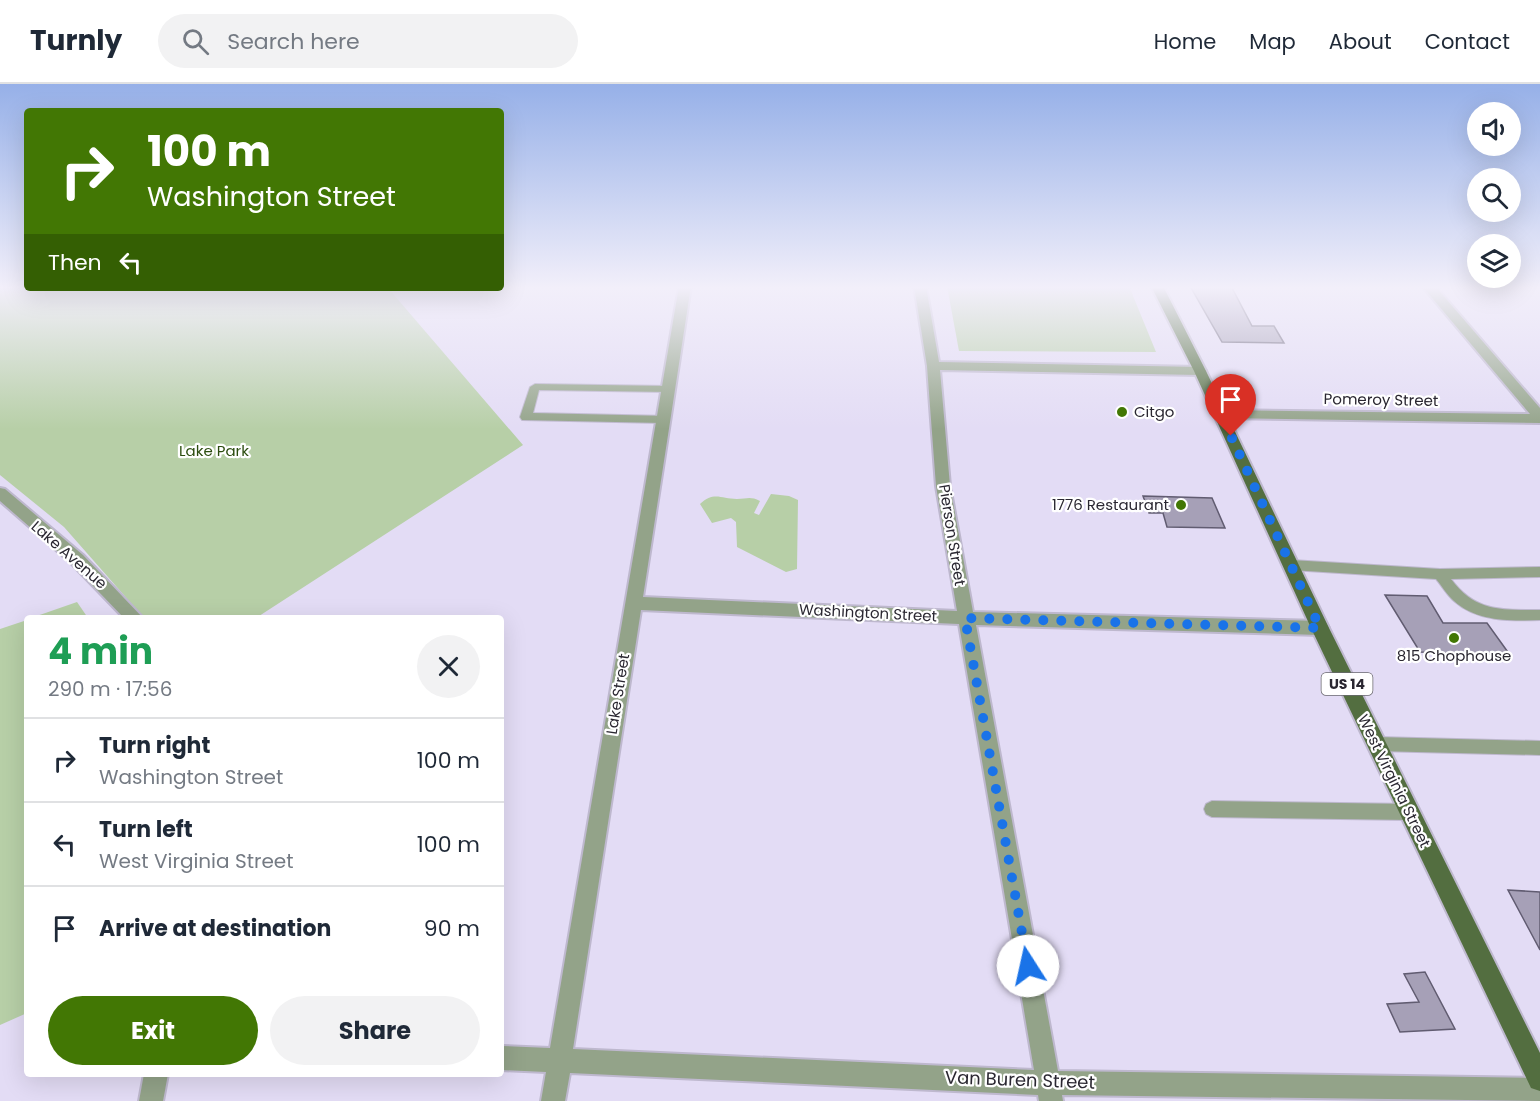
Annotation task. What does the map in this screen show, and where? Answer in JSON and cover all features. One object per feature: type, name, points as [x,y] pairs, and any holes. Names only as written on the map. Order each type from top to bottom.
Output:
[{"type":"main road","name":"West Virginia Street","points":[[1181,333],[1320,628],[1540,1079]]},
{"type":"street","name":"Lake Street","points":[[553,1101],[677,333]]},
{"type":"street","name":"Pierson Street","points":[[928,333],[933,366],[944,486],[965,618],[1050,1092]]},
{"type":"street","points":[[1468,333],[1540,418]]},
{"type":"street","points":[[933,366],[1200,371]]},
{"type":"street","name":"Pomeroy Street","points":[[1221,414],[1540,418]]},
{"type":"street","name":"Lake Avenue","points":[[0,494],[77,559],[132,615]]},
{"type":"street","name":"Washington Street","points":[[632,603],[965,618],[1320,628]]},
{"type":"street","name":"Van Buren Street","points":[[504,1058],[559,1059],[1050,1092],[1335,1094],[1540,1090]]},
{"type":"street","points":[[151,1101],[155,1077]]},
{"type":"lane","points":[[663,419],[526,417],[535,387],[668,389]]},
{"type":"lane","points":[[1291,565],[1440,574],[1540,572]]},
{"type":"lane","points":[[1440,574],[1458,598],[1488,612],[1506,615],[1540,615]]},
{"type":"lane","points":[[1377,744],[1540,748]]},
{"type":"lane","points":[[1212,809],[1410,812]]},
{"type":"green space","name":"Lake Park","points":[[0,333],[427,333],[523,445],[261,615],[141,615],[64,527],[0,475]]},
{"type":"green space","points":[[956,333],[1148,333],[1156,352],[959,351]]},
{"type":"green space","points":[[771,494],[789,496],[798,500],[797,569],[786,572],[737,547],[736,522],[731,518],[712,523],[700,504],[714,497],[754,499],[760,501],[754,513],[759,515]]},
{"type":"green space","points":[[77,602],[86,615],[40,615]]},
{"type":"green space","points":[[24,621],[24,1014],[0,1025],[0,629]]},
{"type":"building","points":[[1217,333],[1278,333],[1284,343],[1222,342]]},
{"type":"building","name":"1776 Restaurant","points":[[1143,496],[1212,498],[1225,528],[1167,527],[1163,513],[1149,513]]},
{"type":"building","name":"815 Chophouse","points":[[1385,595],[1427,596],[1443,623],[1487,623],[1510,655],[1420,652]]},
{"type":"building","points":[[1508,890],[1540,892],[1540,950]]},
{"type":"building","points":[[1425,972],[1455,1029],[1400,1032],[1387,1004],[1419,1002],[1404,974]]},
{"type":"place","name":"Citgo","points":[[1122,412]]},
{"type":"place","name":"1776 Restaurant","points":[[1181,505]]},
{"type":"place","name":"815 Chophouse","points":[[1454,638]]},
{"type":"route","points":[[1028,966],[965,618],[1320,628],[1231,436]]}]
